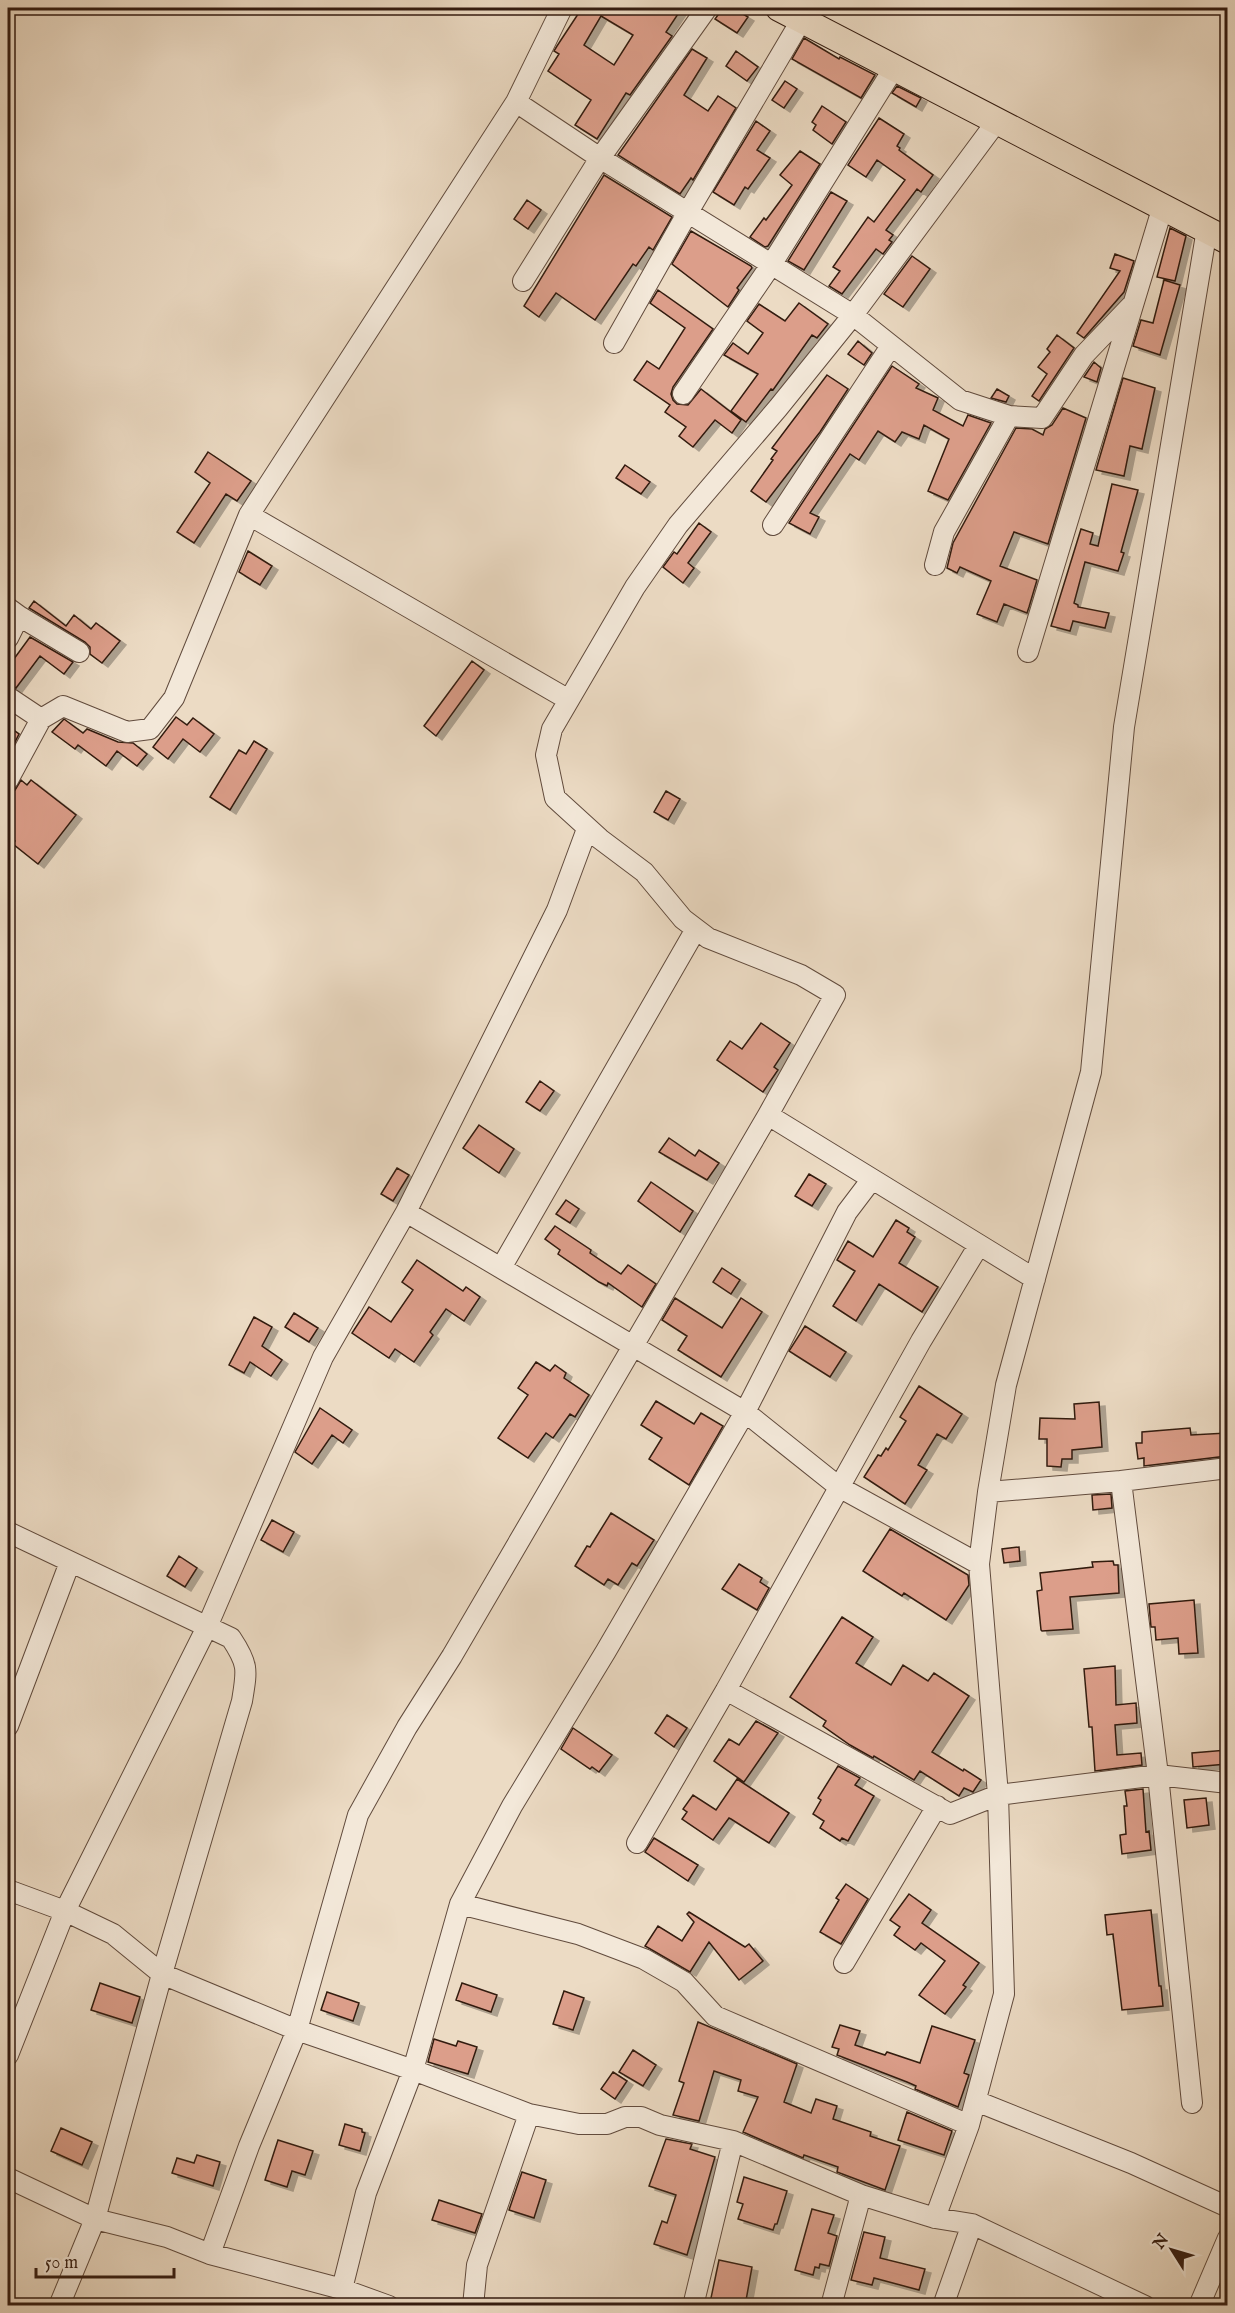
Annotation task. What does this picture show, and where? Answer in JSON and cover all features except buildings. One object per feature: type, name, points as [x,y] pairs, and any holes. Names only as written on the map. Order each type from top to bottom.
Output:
[{"type":"main road","points":[[778,8],[1217,235]]},
{"type":"street","points":[[8,780],[41,719],[63,706],[127,732],[150,729],[174,698],[249,515],[516,102],[562,8]]},
{"type":"street","points":[[523,281],[600,158],[707,8]]},
{"type":"street","points":[[614,343],[802,19]]},
{"type":"street","points":[[683,394],[771,265],[894,68]]},
{"type":"street","points":[[516,102],[600,158],[852,315],[960,400],[1009,416],[1042,418],[1084,355],[1135,302]]},
{"type":"street","points":[[210,2254],[249,2146],[297,2030],[358,1815],[407,1727],[452,1656],[768,1115],[835,994],[801,975],[708,938],[683,919],[644,872],[587,829],[555,798],[546,755],[552,729],[635,587],[678,525],[778,408],[852,315],[997,121]]},
{"type":"street","points":[[1028,652],[1163,206]]},
{"type":"street","points":[[935,2218],[969,2125],[1004,1994],[998,1795],[979,1564],[988,1492],[1006,1384],[1091,1072],[1124,727],[1217,235]]},
{"type":"street","points":[[773,525],[891,346]]},
{"type":"street","points":[[935,565],[944,532],[1009,416]]},
{"type":"street","points":[[249,515],[569,700]]},
{"type":"street","points":[[8,638],[13,612],[79,652]]},
{"type":"street","points":[[8,697],[41,719]]},
{"type":"street","points":[[8,2055],[65,1911],[207,1627],[323,1358],[406,1212],[557,910],[587,829]]},
{"type":"street","points":[[501,1268],[696,929]]},
{"type":"street","points":[[768,1115],[1035,1279]]},
{"type":"street","points":[[342,2289],[366,2193],[413,2070],[460,1904],[512,1806],[606,1651],[745,1412],[847,1212],[872,1179]]},
{"type":"street","points":[[406,1212],[745,1412],[839,1487],[979,1564]]},
{"type":"street","points":[[637,1843],[726,1690],[921,1341],[979,1245]]},
{"type":"street","points":[[988,1492],[1121,1481],[1227,1468]]},
{"type":"street","points":[[1121,1481],[1158,1775],[1192,2103]]},
{"type":"street","points":[[8,1533],[231,1638],[243,1656],[247,1672],[242,1701],[162,1974],[94,2219],[59,2306]]},
{"type":"street","points":[[8,1725],[70,1562]]},
{"type":"street","points":[[726,1690],[950,1814],[998,1795],[1158,1775],[1227,1783]]},
{"type":"street","points":[[844,1963],[937,1806]]},
{"type":"street","points":[[8,1890],[65,1911],[113,1934],[162,1974],[297,2030],[413,2070],[529,2114],[579,2124],[608,2124],[625,2117],[641,2117],[660,2125],[733,2141],[861,2195],[935,2218],[972,2224],[1120,2300],[1145,2306]]},
{"type":"street","points":[[460,1904],[578,1935],[644,1959],[684,1982],[715,2016],[969,2125]]},
{"type":"street","points":[[976,2101],[1131,2163],[1227,2207]]},
{"type":"street","points":[[473,2306],[477,2265],[529,2114]]},
{"type":"street","points":[[693,2306],[733,2141]]},
{"type":"street","points":[[8,2178],[94,2219],[167,2237],[210,2254],[342,2289],[390,2306]]},
{"type":"street","points":[[831,2306],[861,2195]]},
{"type":"street","points":[[943,2306],[972,2224]]},
{"type":"street","points":[[1198,2306],[1227,2238]]}]
